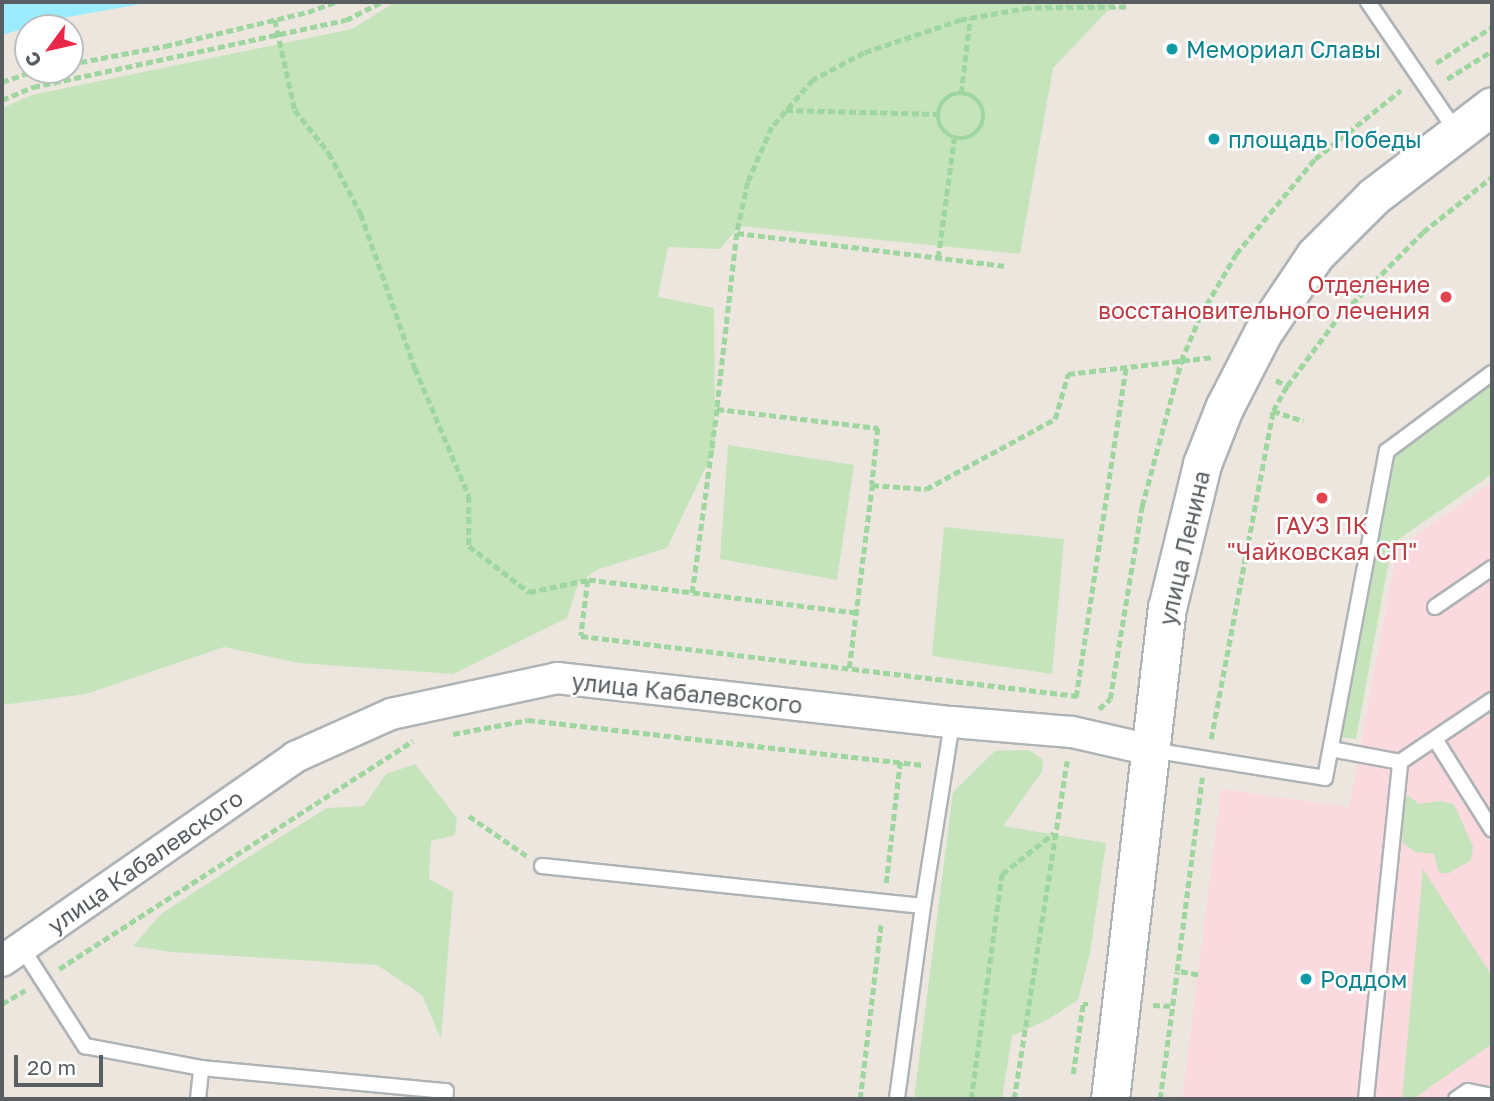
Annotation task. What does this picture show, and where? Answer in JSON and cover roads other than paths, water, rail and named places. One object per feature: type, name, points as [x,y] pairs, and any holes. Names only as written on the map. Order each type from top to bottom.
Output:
[{"type":"street","name":"улица Ленина","points":[[1110,1099],[1167,608],[1202,464],[1224,408],[1262,334],[1315,254],[1374,195],[1492,106]]},
{"type":"street","name":"улица Кабалевского","points":[[12,954],[295,757],[391,714],[557,678],[952,722],[1072,732],[1152,750]]},
{"type":"lane","points":[[1368,2],[1456,131]]},
{"type":"lane","points":[[1152,750],[1325,778],[1387,452],[1492,373]]},
{"type":"lane","points":[[1435,607],[1492,568]]},
{"type":"lane","points":[[1331,749],[1400,762],[1492,700]]},
{"type":"lane","points":[[897,1099],[923,906],[952,722]]},
{"type":"lane","points":[[1435,739],[1492,830]]},
{"type":"lane","points":[[1366,1099],[1400,762]]},
{"type":"lane","points":[[542,866],[923,906]]},
{"type":"lane","points":[[12,954],[42,980],[85,1046],[201,1068],[446,1091],[445,1099]]},
{"type":"lane","points":[[198,1099],[201,1068]]},
{"type":"lane","points":[[1456,1099],[1468,1091],[1492,1096]]},
{"type":"water","points":[[2,2],[152,2],[84,14],[14,14],[14,32],[2,35]]},
{"type":"place","name":"Мемориал Славы","points":[[1172,49]]},
{"type":"place","name":"площадь Победы","points":[[1214,139]]},
{"type":"place","name":"Отделение восстановительного лечения","points":[[1446,297]]},
{"type":"place","name":"ГАУЗ ПК \"Чайковская СП\"","points":[[1322,498]]},
{"type":"place","name":"Роддом","points":[[1306,979]]}]
